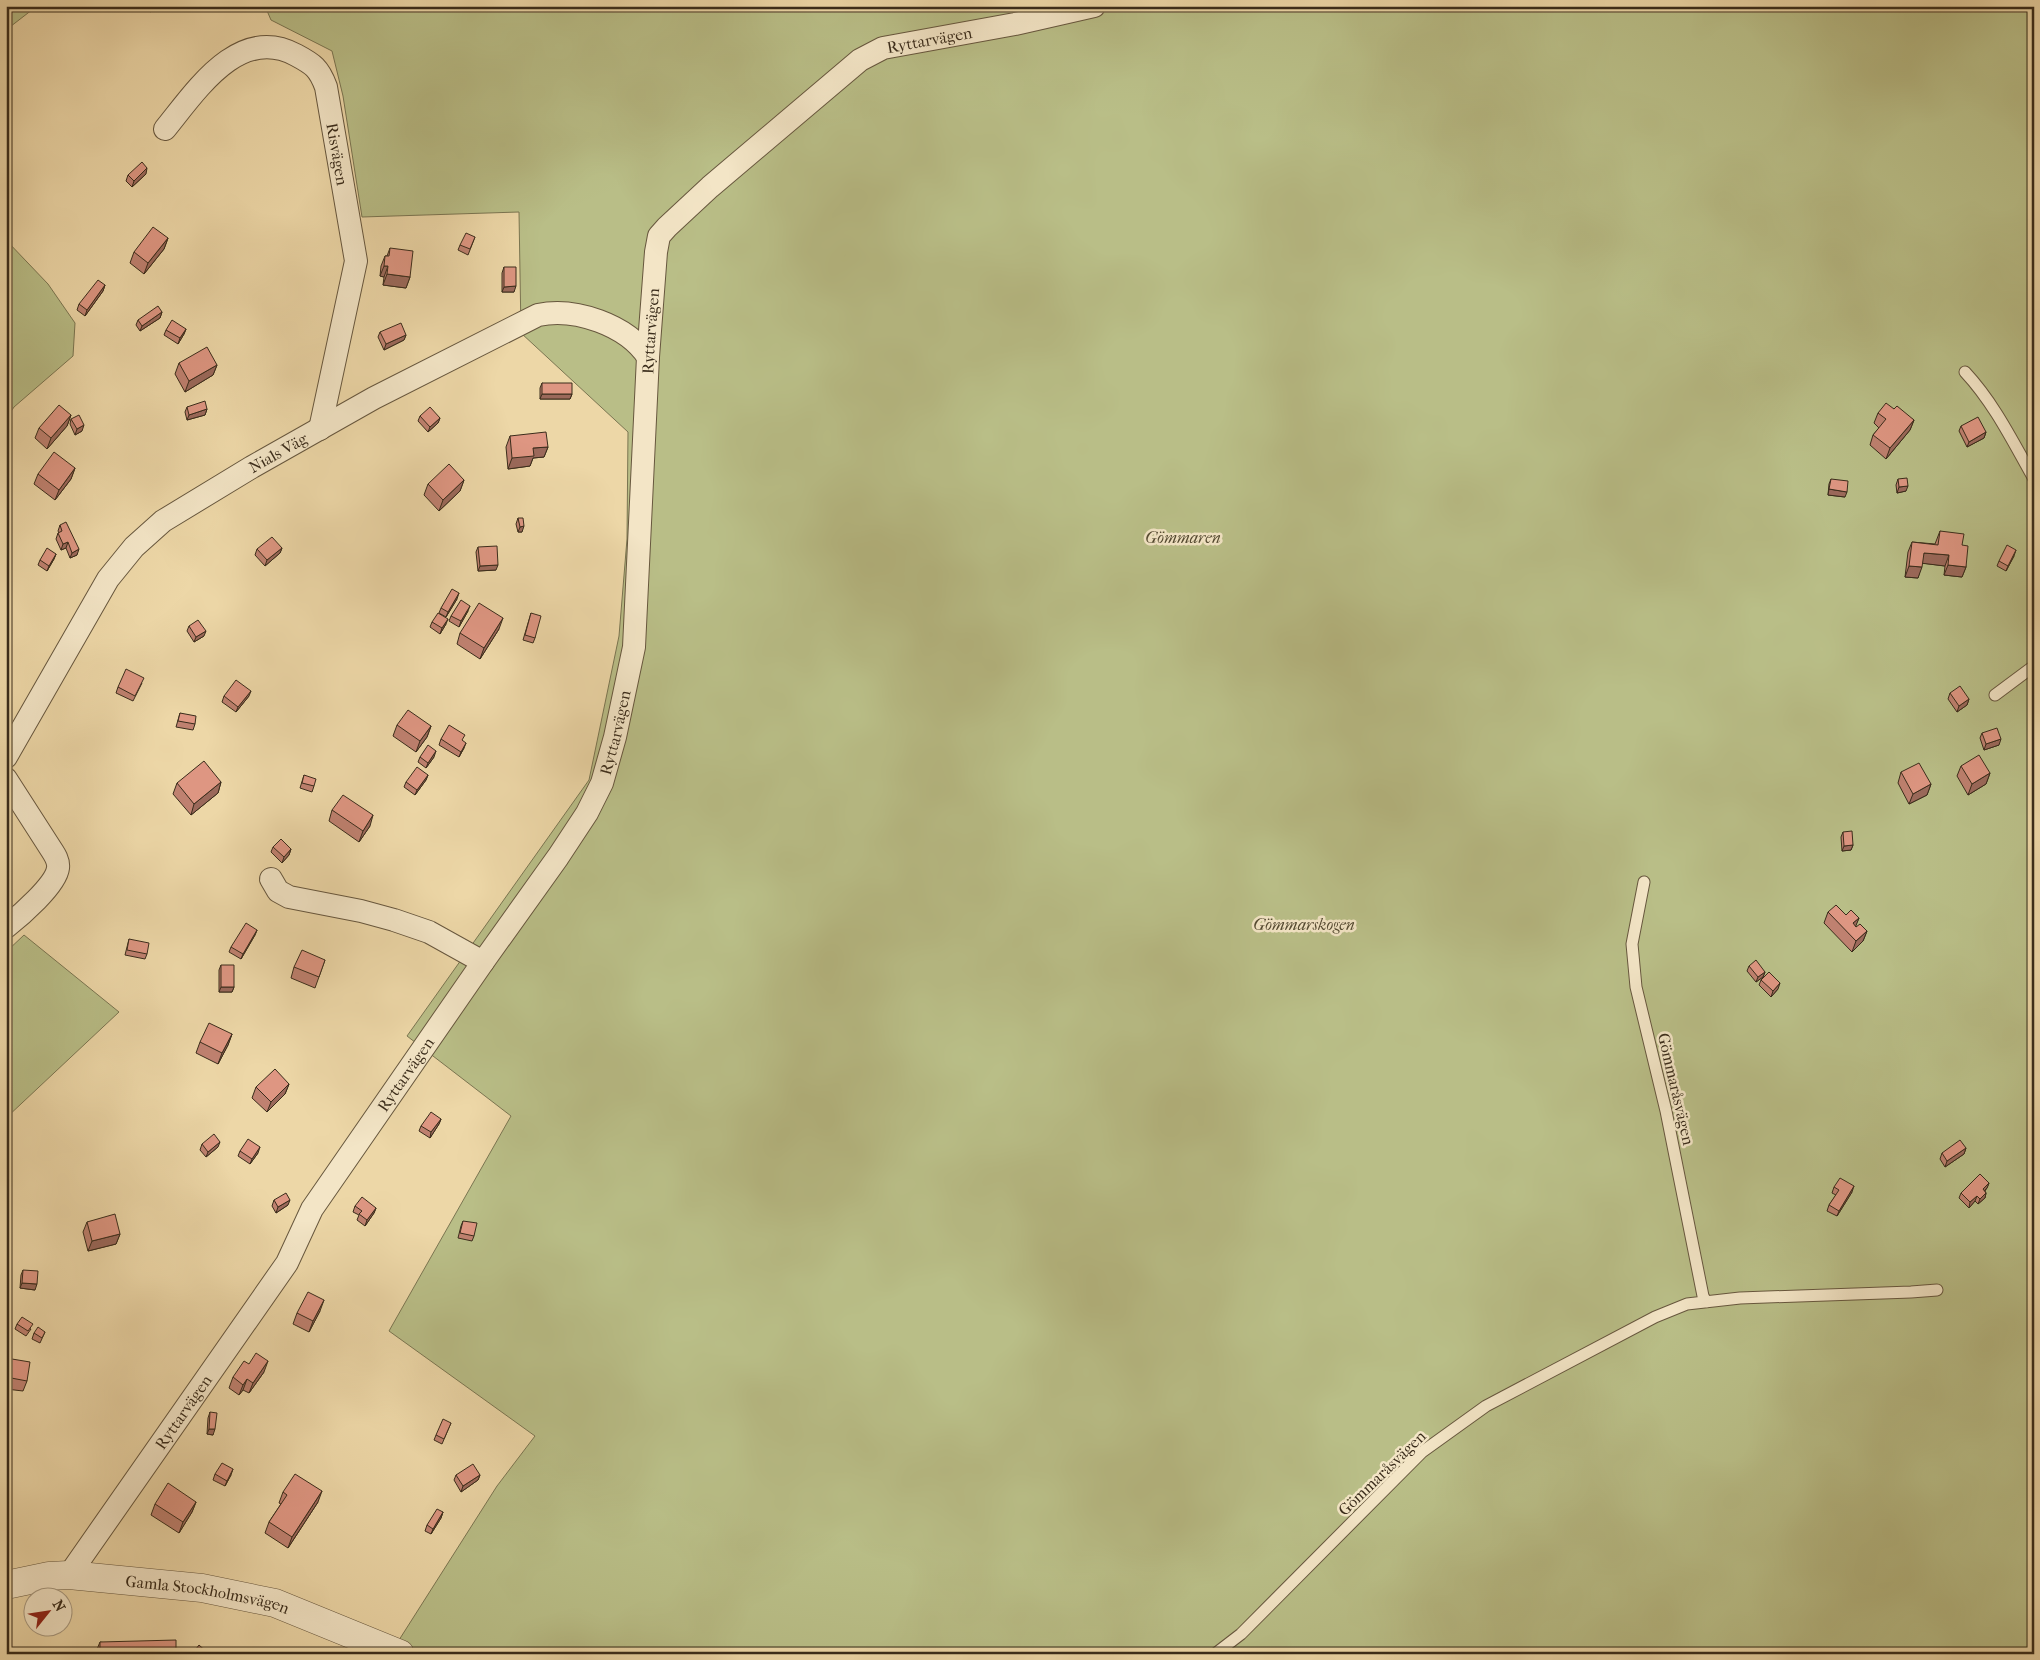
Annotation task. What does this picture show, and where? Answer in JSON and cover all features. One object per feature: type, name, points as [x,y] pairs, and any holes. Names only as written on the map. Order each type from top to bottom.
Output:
[{"type":"street","name":"Ryttarvägen","points":[[69,1575],[288,1263],[312,1209],[558,857],[598,794],[606,773],[634,647],[648,357],[656,252],[659,236],[710,186],[860,60],[883,48],[1015,24],[1094,6]]},
{"type":"street","name":"Risvägen","points":[[166,129],[210,75],[231,58],[250,48],[266,47],[292,53],[315,66],[322,76],[328,96],[356,261],[320,429]]},
{"type":"street","name":"Nials Väg","points":[[6,757],[108,580],[134,547],[163,521],[374,398],[523,322],[552,312],[594,319],[609,325],[631,339],[648,357]]},
{"type":"street","points":[[6,779],[58,861],[56,876],[34,901],[6,927]]},
{"type":"street","points":[[271,879],[278,891],[289,897],[361,911],[394,920],[429,932],[483,962]]},
{"type":"street","name":"Gamla Stockholmsvägen","points":[[6,1585],[49,1576],[69,1575],[202,1588],[275,1603],[400,1654]]},
{"type":"lane","points":[[1966,372],[1994,410],[2018,448],[2034,479]]},
{"type":"lane","points":[[1995,695],[2034,666]]},
{"type":"lane","name":"Gömmaråsvägen","points":[[1644,882],[1632,944],[1636,987],[1666,1111],[1703,1296],[1706,1302]]},
{"type":"lane","name":"Gömmaråsvägen","points":[[1215,1654],[1241,1634],[1422,1452],[1486,1406],[1655,1317],[1687,1304],[1706,1302],[1772,1296],[1801,1297],[1937,1290]]},
{"type":"green space","points":[[6,6],[37,6],[6,30]]},
{"type":"green space","name":"Gömmarskogen","points":[[265,6],[2034,6],[2034,1654],[400,1654],[392,1651],[497,1486],[535,1436],[389,1331],[511,1116],[407,1036],[589,780],[619,636],[627,539],[628,432],[521,333],[519,212],[362,217],[343,96],[332,51],[271,20]]},
{"type":"green space","points":[[6,240],[48,284],[75,323],[73,356],[14,407],[6,419]]},
{"type":"green space","points":[[24,935],[119,1012],[6,1118],[6,952]]},
{"type":"building","points":[[142,162],[147,168],[134,181],[128,175]]},
{"type":"building","points":[[153,227],[168,238],[148,263],[134,252]]},
{"type":"building","points":[[466,233],[475,237],[470,249],[460,245]]},
{"type":"building","points":[[390,248],[413,251],[410,277],[387,274],[388,266],[384,266],[385,256],[389,256]]},
{"type":"building","points":[[504,267],[516,267],[516,286],[504,287]]},
{"type":"building","points":[[98,280],[105,285],[87,310],[79,304]]},
{"type":"building","points":[[158,306],[162,312],[142,326],[138,320]]},
{"type":"building","points":[[172,320],[186,329],[180,338],[166,330]]},
{"type":"building","points":[[401,323],[406,335],[386,344],[380,332]]},
{"type":"building","points":[[207,347],[217,365],[189,381],[179,363]]},
{"type":"building","points":[[542,383],[572,383],[572,394],[542,394]]},
{"type":"building","points":[[205,401],[207,409],[189,415],[187,407]]},
{"type":"building","points":[[1886,403],[1894,409],[1897,406],[1914,420],[1890,448],[1873,435],[1886,419],[1878,413]]},
{"type":"building","points":[[59,405],[71,415],[51,438],[39,428]]},
{"type":"building","points":[[430,407],[440,418],[430,427],[420,416]]},
{"type":"building","points":[[79,415],[84,425],[77,429],[71,419]]},
{"type":"building","points":[[1978,417],[1986,432],[1969,442],[1961,426]]},
{"type":"building","points":[[546,432],[548,447],[533,448],[534,456],[512,458],[510,436]]},
{"type":"building","points":[[54,452],[75,468],[59,490],[38,474]]},
{"type":"building","points":[[449,464],[464,480],[443,500],[428,484]]},
{"type":"building","points":[[1907,478],[1908,486],[1899,487],[1898,479]]},
{"type":"building","points":[[1831,479],[1848,481],[1847,492],[1829,489]]},
{"type":"building","points":[[518,518],[523,518],[524,526],[520,527]]},
{"type":"building","points":[[66,522],[79,549],[72,553],[68,542],[63,544],[58,533],[62,531],[60,525]]},
{"type":"building","points":[[1940,531],[1964,534],[1962,545],[1968,546],[1966,567],[1948,565],[1949,555],[1924,553],[1922,567],[1909,566],[1912,542],[1938,545]]},
{"type":"building","points":[[272,537],[282,548],[267,560],[257,549]]},
{"type":"building","points":[[2007,545],[2016,550],[2008,566],[1999,561]]},
{"type":"building","points":[[497,546],[498,565],[480,566],[478,547]]},
{"type":"building","points":[[47,548],[56,554],[49,566],[40,560]]},
{"type":"building","points":[[452,589],[459,593],[448,612],[441,608]]},
{"type":"building","points":[[461,600],[470,606],[461,621],[451,616]]},
{"type":"building","points":[[479,603],[503,618],[484,648],[460,633]]},
{"type":"building","points":[[438,613],[448,619],[442,628],[432,622]]},
{"type":"building","points":[[531,613],[541,616],[535,638],[525,635]]},
{"type":"building","points":[[198,620],[206,631],[196,637],[189,626]]},
{"type":"building","points":[[126,669],[144,678],[135,696],[118,687]]},
{"type":"building","points":[[236,680],[251,691],[238,707],[224,696]]},
{"type":"building","points":[[1960,686],[1969,699],[1959,706],[1950,693]]},
{"type":"building","points":[[408,710],[431,726],[420,741],[397,725]]},
{"type":"building","points":[[180,713],[196,716],[195,724],[178,721]]},
{"type":"building","points":[[449,725],[465,735],[462,740],[466,743],[461,752],[441,739]]},
{"type":"building","points":[[1997,728],[2001,739],[1986,744],[1982,733]]},
{"type":"building","points":[[428,745],[436,751],[428,763],[420,757]]},
{"type":"building","points":[[1979,755],[1990,773],[1972,784],[1961,766]]},
{"type":"building","points":[[204,761],[221,782],[194,804],[177,783]]},
{"type":"building","points":[[1919,763],[1931,784],[1913,794],[1901,772]]},
{"type":"building","points":[[417,767],[428,775],[417,790],[406,782]]},
{"type":"building","points":[[304,775],[316,779],[314,786],[302,783]]},
{"type":"building","points":[[343,795],[373,815],[363,831],[332,810]]},
{"type":"building","points":[[1852,831],[1853,845],[1844,846],[1843,832]]},
{"type":"building","points":[[281,839],[291,849],[284,857],[273,847]]},
{"type":"building","points":[[1836,905],[1846,915],[1851,910],[1859,918],[1853,923],[1856,927],[1860,924],[1867,931],[1856,941],[1828,912]]},
{"type":"building","points":[[246,923],[257,930],[243,954],[231,947]]},
{"type":"building","points":[[129,939],[149,943],[147,954],[127,950]]},
{"type":"building","points":[[302,950],[325,960],[319,977],[294,967]]},
{"type":"building","points":[[1756,960],[1765,972],[1758,977],[1749,966]]},
{"type":"building","points":[[221,965],[234,965],[234,987],[221,987]]},
{"type":"building","points":[[1769,972],[1780,983],[1773,991],[1761,980]]},
{"type":"building","points":[[209,1023],[232,1034],[222,1053],[200,1042]]},
{"type":"building","points":[[275,1069],[289,1084],[271,1102],[256,1087]]},
{"type":"building","points":[[431,1112],[441,1119],[431,1132],[421,1126]]},
{"type":"building","points":[[214,1134],[220,1142],[208,1152],[202,1144]]},
{"type":"building","points":[[248,1139],[260,1147],[252,1159],[240,1151]]},
{"type":"building","points":[[1960,1140],[1966,1148],[1947,1161],[1942,1153]]},
{"type":"building","points":[[1980,1174],[1989,1183],[1983,1189],[1986,1193],[1980,1199],[1977,1196],[1970,1202],[1961,1193]]},
{"type":"building","points":[[1840,1178],[1854,1186],[1839,1211],[1829,1205],[1839,1190],[1834,1187]]},
{"type":"building","points":[[286,1193],[290,1200],[278,1207],[274,1200]]},
{"type":"building","points":[[362,1197],[376,1208],[367,1220],[359,1214],[362,1211],[355,1206]]},
{"type":"building","points":[[115,1214],[120,1234],[92,1241],[87,1222]]},
{"type":"building","points":[[463,1221],[477,1223],[474,1236],[460,1233]]},
{"type":"building","points":[[23,1270],[38,1271],[37,1284],[22,1283]]},
{"type":"building","points":[[308,1292],[324,1300],[313,1321],[297,1313]]},
{"type":"building","points":[[22,1317],[33,1324],[28,1331],[17,1324]]},
{"type":"building","points":[[38,1327],[45,1332],[42,1338],[34,1333]]},
{"type":"building","points":[[256,1353],[268,1361],[253,1383],[247,1379],[243,1385],[233,1377],[244,1361],[249,1364]]},
{"type":"building","points":[[6,1358],[30,1362],[27,1381],[6,1377]]},
{"type":"building","points":[[210,1412],[217,1413],[215,1429],[209,1429]]},
{"type":"building","points":[[443,1419],[451,1423],[444,1439],[436,1435]]},
{"type":"building","points":[[222,1463],[233,1469],[227,1481],[215,1474]]},
{"type":"building","points":[[473,1464],[480,1475],[463,1486],[456,1475]]},
{"type":"building","points":[[295,1474],[322,1491],[292,1537],[269,1522],[287,1495],[283,1492]]},
{"type":"building","points":[[168,1483],[196,1502],[183,1522],[155,1504]]},
{"type":"building","points":[[437,1509],[443,1512],[433,1529],[427,1525]]},
{"type":"building","points":[[176,1640],[176,1654],[100,1654],[100,1642]]},
{"type":"building","points":[[199,1645],[209,1654],[192,1654]]},
{"type":"park label","name":"Gömmaren","points":[[1183,537]]}]
